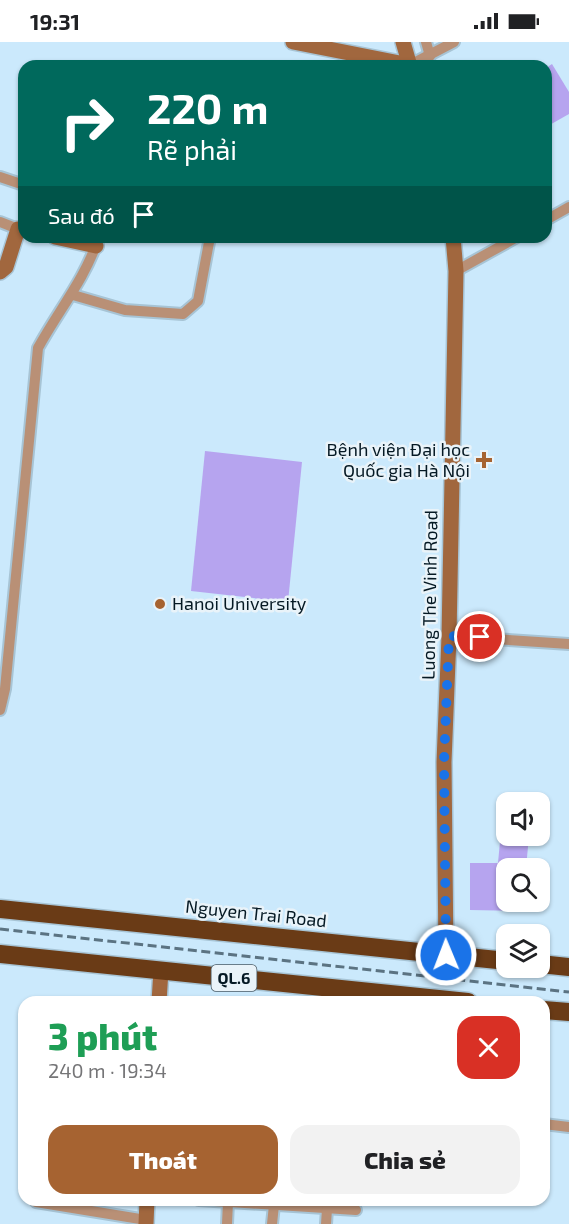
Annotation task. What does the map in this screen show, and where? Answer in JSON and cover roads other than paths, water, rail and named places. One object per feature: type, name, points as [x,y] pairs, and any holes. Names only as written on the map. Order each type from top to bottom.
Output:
[{"type":"highway","name":"Nguyen Trai Road","points":[[0,909],[496,960]]},
{"type":"highway","name":"QL.6","points":[[0,954],[408,996]]},
{"type":"highway","points":[[550,965],[569,967]]},
{"type":"highway","points":[[550,1010],[569,1012]]},
{"type":"street","points":[[293,42],[381,60]]},
{"type":"street","points":[[403,42],[408,60]]},
{"type":"street","points":[[426,42],[430,56]]},
{"type":"street","points":[[422,60],[454,42]]},
{"type":"street","points":[[0,177],[18,183]]},
{"type":"street","points":[[552,217],[569,207]]},
{"type":"street","points":[[0,222],[18,229]]},
{"type":"street","points":[[0,272],[6,267],[18,237]]},
{"type":"street","points":[[0,710],[5,689],[38,348],[54,320],[73,295],[90,243]]},
{"type":"street","points":[[73,295],[125,310],[183,314],[198,301],[209,243]]},
{"type":"street","name":"Luong The Vinh Road","points":[[446,955],[444,762],[449,636],[456,271],[454,243]]},
{"type":"street","points":[[456,271],[506,243]]},
{"type":"street","points":[[449,636],[569,644]]},
{"type":"street","points":[[159,996],[161,970]]},
{"type":"street","points":[[550,1125],[569,1127]]},
{"type":"street","points":[[58,1206],[146,1222],[147,1206]]},
{"type":"street","points":[[227,1224],[228,1206]]},
{"type":"street","points":[[273,1224],[274,1206]]},
{"type":"street","points":[[287,1206],[356,1210]]},
{"type":"street","points":[[326,1224],[327,1209]]},
{"type":"railway","points":[[0,929],[569,992]]},
{"type":"place","name":"Bệnh viện Đại học Quốc gia Hà Nội","points":[[484,460]]},
{"type":"place","name":"Hanoi University","points":[[160,604]]}]
